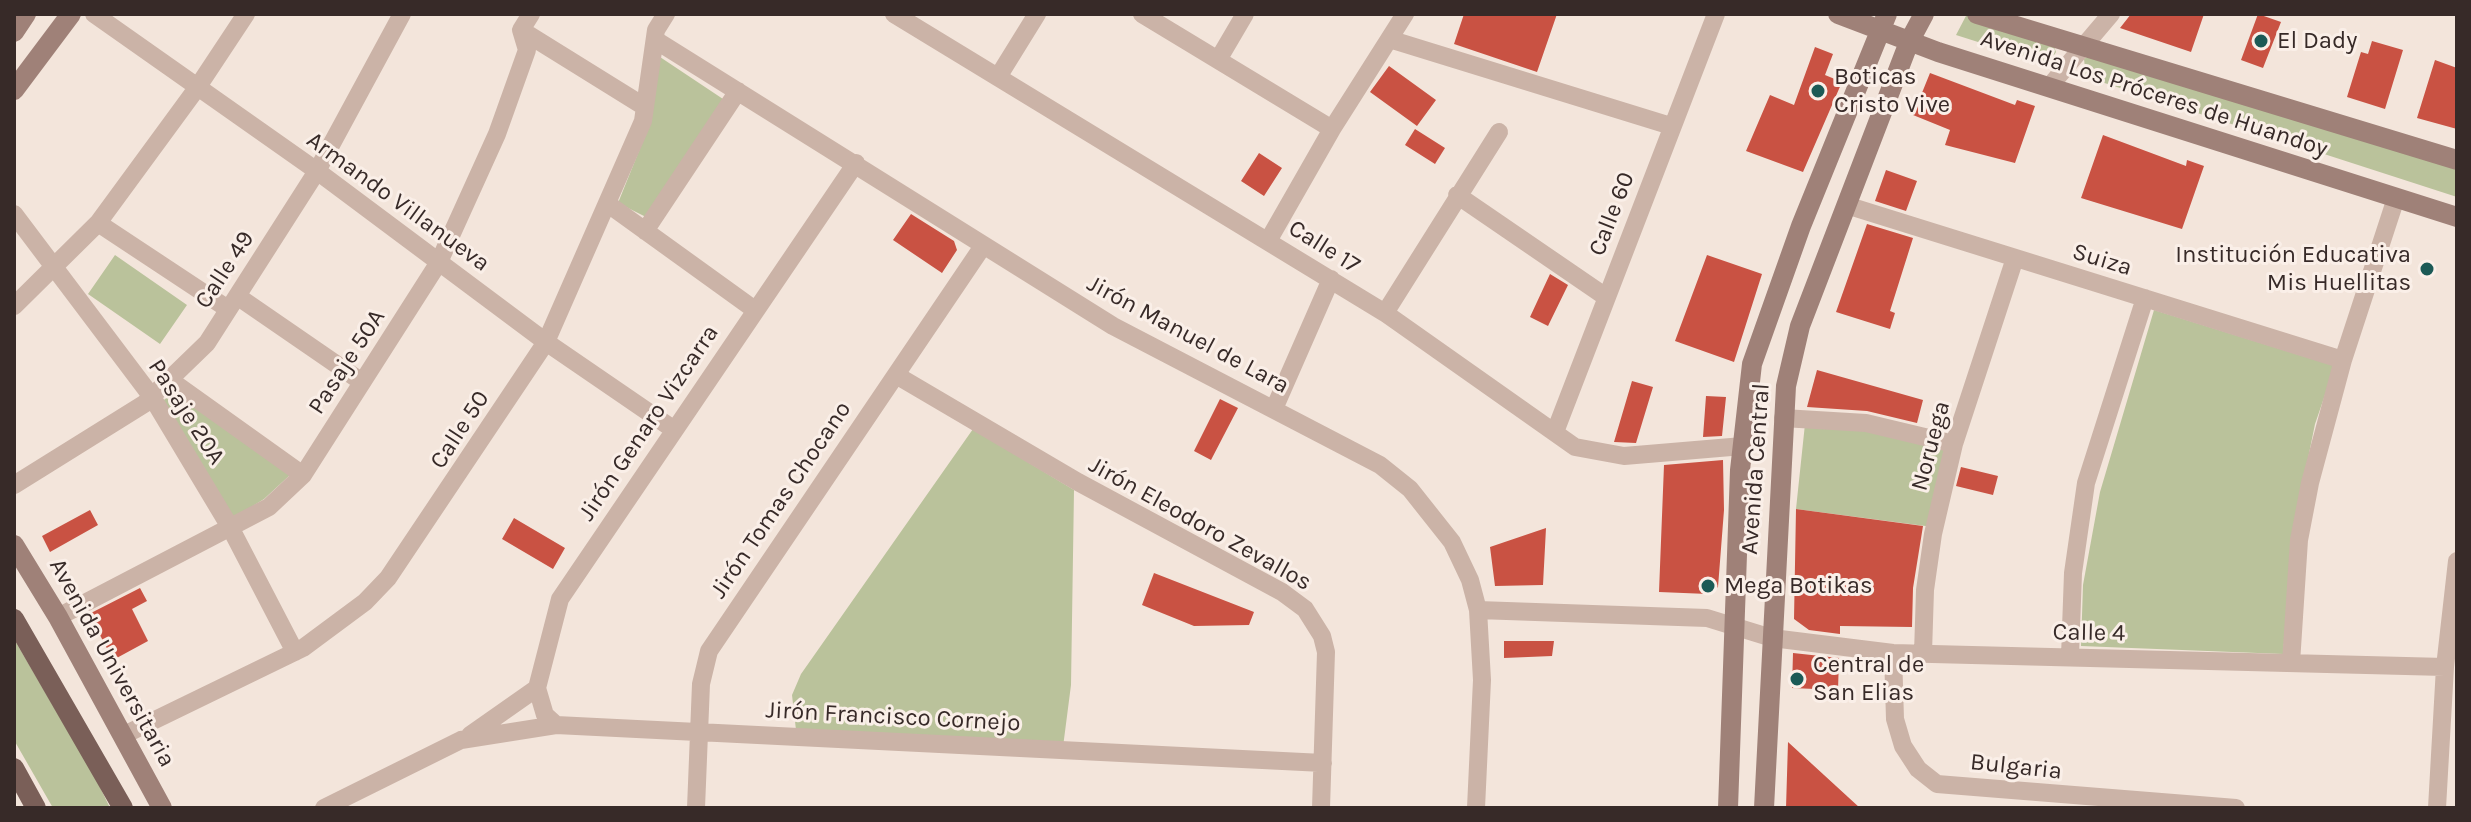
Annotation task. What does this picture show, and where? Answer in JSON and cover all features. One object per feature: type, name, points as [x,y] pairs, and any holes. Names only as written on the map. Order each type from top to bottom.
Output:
[{"type":"main road","points":[[14,32],[26,14]]},
{"type":"main road","points":[[14,90],[71,14]]},
{"type":"main road","name":"Avenida Los Próceres de Huandoy","points":[[1838,14],[1884,22],[1909,42],[2457,217]]},
{"type":"main road","name":"Avenida Central","points":[[1764,808],[1786,386],[1800,326],[1909,42],[1924,14]]},
{"type":"main road","name":"Avenida Los Próceres de Huandoy","points":[[1977,14],[2457,160]]},
{"type":"main road","name":"Avenida Central","points":[[1728,808],[1743,446],[1752,364],[1801,226],[1884,22]]},
{"type":"main road","name":"Avenida Universitaria","points":[[14,545],[58,617],[162,808]]},
{"type":"main road","points":[[14,619],[123,808]]},
{"type":"main road","points":[[14,768],[36,808]]},
{"type":"street","name":"Armando Villanueva","points":[[94,14],[317,171],[546,342],[673,429]]},
{"type":"street","points":[[14,306],[98,223],[197,88],[246,14]]},
{"type":"street","name":"Calle 49","points":[[14,485],[152,397],[207,343],[317,171],[402,14]]},
{"type":"street","name":"Calle 50","points":[[124,735],[295,652],[365,602],[388,578],[546,342],[643,121],[657,41],[656,30],[666,14]]},
{"type":"street","name":"Calle 17","points":[[894,14],[1385,313],[1575,447],[1624,456],[1743,446]]},
{"type":"street","points":[[998,77],[1037,14]]},
{"type":"street","points":[[1142,14],[1332,129]]},
{"type":"street","points":[[1218,60],[1245,14]]},
{"type":"street","points":[[1268,241],[1332,129],[1405,14]]},
{"type":"street","name":"Calle 60","points":[[1555,432],[1716,14]]},
{"type":"street","points":[[2049,87],[2111,14]]},
{"type":"street","points":[[526,22],[645,107]]},
{"type":"street","name":"Pasaje 50A","points":[[58,617],[269,507],[303,475],[439,262],[497,134],[527,50],[526,22]]},
{"type":"street","points":[[1389,39],[1671,126]]},
{"type":"street","name":"Jirón Manuel de Lara","points":[[657,41],[1113,326],[1380,465],[1410,489],[1452,542],[1470,580],[1478,610],[1482,680],[1476,808]]},
{"type":"street","points":[[645,231],[738,91]]},
{"type":"street","points":[[1385,313],[1499,132]]},
{"type":"street","name":"Jirón Genaro Vizcarra","points":[[537,688],[560,599],[856,163]]},
{"type":"street","points":[[1457,195],[1606,297]]},
{"type":"street","points":[[2291,663],[2299,540],[2322,434],[2396,198]]},
{"type":"street","points":[[608,204],[755,310]]},
{"type":"street","name":"Suiza","points":[[1846,205],[2343,360]]},
{"type":"street","name":"Pasaje 20A","points":[[14,214],[152,397],[230,527],[295,652]]},
{"type":"street","points":[[98,223],[362,382]]},
{"type":"street","name":"Jirón Tomas Chocano","points":[[696,808],[701,684],[709,651],[983,246]]},
{"type":"street","name":"Noruega","points":[[1923,653],[1925,590],[1933,534],[1954,444],[2015,258]]},
{"type":"street","points":[[1274,409],[1331,279]]},
{"type":"street","points":[[2070,656],[2073,573],[2086,483],[2145,298]]},
{"type":"street","name":"Jirón Eleodoro Zevallos","points":[[896,375],[1078,482],[1282,592],[1305,609],[1322,636],[1326,652],[1321,808]]},
{"type":"street","points":[[170,380],[303,475]]},
{"type":"street","points":[[1783,418],[1866,423],[1954,444]]},
{"type":"street","points":[[2437,808],[2445,667],[2457,561]]},
{"type":"street","name":"Calle 4","points":[[1478,610],[1707,618],[1772,638],[1893,653],[2445,667]]},
{"type":"street","name":"Bulgaria","points":[[1893,653],[1895,719],[1903,746],[1918,769],[1937,784],[2236,808]]},
{"type":"street","points":[[537,688],[545,715],[556,725]]},
{"type":"street","name":"Jirón Francisco Cornejo","points":[[324,808],[461,740],[537,688]]},
{"type":"street","name":"Jirón Francisco Cornejo","points":[[461,740],[556,725],[1323,763]]},
{"type":"green space","points":[[1967,14],[2051,39],[2056,52],[2052,59],[2044,63],[1956,35]]},
{"type":"green space","points":[[2092,54],[2457,168],[2457,197],[2086,77],[2084,59]]},
{"type":"green space","points":[[660,57],[723,99],[646,217],[618,203],[645,136]]},
{"type":"green space","points":[[115,255],[187,305],[160,344],[88,294]]},
{"type":"green space","points":[[2154,310],[2335,366],[2315,424],[2294,528],[2283,654],[2081,646],[2083,585],[2100,492]]},
{"type":"green space","points":[[175,392],[290,475],[264,499],[234,518],[161,402]]},
{"type":"green space","points":[[1805,424],[1881,433],[1949,448],[1933,527],[1796,509]]},
{"type":"green space","points":[[973,429],[1074,490],[1071,685],[1063,747],[796,730],[792,695],[801,674]]},
{"type":"green space","points":[[14,639],[110,808],[53,808],[14,740]]},
{"type":"building","points":[[1464,14],[1557,14],[1537,72],[1454,44]]},
{"type":"building","points":[[2131,14],[2204,14],[2191,52],[2120,28]]},
{"type":"building","name":"El Dady","points":[[2258,14],[2281,22],[2263,68],[2241,60]]},
{"type":"building","points":[[2372,41],[2403,50],[2385,109],[2347,97],[2361,52],[2368,54]]},
{"type":"building","points":[[1815,47],[1833,54],[1825,75],[1842,82],[1803,172],[1746,151],[1770,95],[1794,105]]},
{"type":"building","points":[[2435,60],[2457,68],[2457,129],[2417,118]]},
{"type":"building","points":[[1389,66],[1436,100],[1417,126],[1370,92]]},
{"type":"building","points":[[1930,73],[2015,105],[2017,100],[2035,106],[2015,163],[1945,145],[1950,130],[1913,115]]},
{"type":"building","points":[[1415,129],[1445,148],[1435,164],[1405,145]]},
{"type":"building","points":[[2103,135],[2186,166],[2187,160],[2204,166],[2182,229],[2081,198]]},
{"type":"building","points":[[1259,153],[1282,168],[1264,196],[1241,181]]},
{"type":"building","points":[[1886,170],[1917,181],[1906,211],[1875,201]]},
{"type":"building","points":[[911,214],[954,241],[957,250],[942,273],[893,240]]},
{"type":"building","points":[[1867,224],[1913,238],[1890,311],[1895,313],[1890,329],[1836,312]]},
{"type":"building","points":[[1707,255],[1762,274],[1734,362],[1675,341]]},
{"type":"building","points":[[1550,274],[1568,285],[1548,326],[1530,317]]},
{"type":"building","points":[[1817,370],[1923,400],[1917,423],[1867,411],[1807,407]]},
{"type":"building","points":[[1632,381],[1653,387],[1636,443],[1614,442]]},
{"type":"building","points":[[1706,396],[1726,397],[1722,436],[1703,437]]},
{"type":"building","points":[[1220,399],[1238,408],[1211,460],[1194,451]]},
{"type":"building","points":[[1723,460],[1724,510],[1718,587],[1708,594],[1659,592],[1664,465]]},
{"type":"building","points":[[1961,467],[1998,476],[1993,495],[1956,486]]},
{"type":"building","points":[[1796,509],[1923,526],[1913,588],[1912,627],[1840,626],[1840,634],[1809,630],[1794,619]]},
{"type":"building","points":[[90,510],[98,525],[50,552],[42,536]]},
{"type":"building","points":[[514,518],[565,548],[553,569],[502,539]]},
{"type":"building","points":[[1546,528],[1543,585],[1495,586],[1490,547]]},
{"type":"building","points":[[1154,573],[1254,612],[1249,625],[1194,626],[1142,605]]},
{"type":"building","points":[[140,588],[147,601],[132,609],[148,641],[113,660],[89,614]]},
{"type":"building","points":[[1504,641],[1554,641],[1552,656],[1504,658]]},
{"type":"building","points":[[1793,653],[1839,658],[1838,690],[1792,688]]},
{"type":"building","points":[[1788,742],[1860,808],[1786,808]]},
{"type":"place","name":"El Dady","points":[[2261,41]]},
{"type":"place","name":"Boticas Cristo Vive","points":[[1818,91]]},
{"type":"place","name":"Institución Educativa Mis Huellitas","points":[[2427,269]]},
{"type":"place","name":"Mega Botikas","points":[[1708,586]]},
{"type":"place","name":"Central de San Elias","points":[[1797,679]]}]
